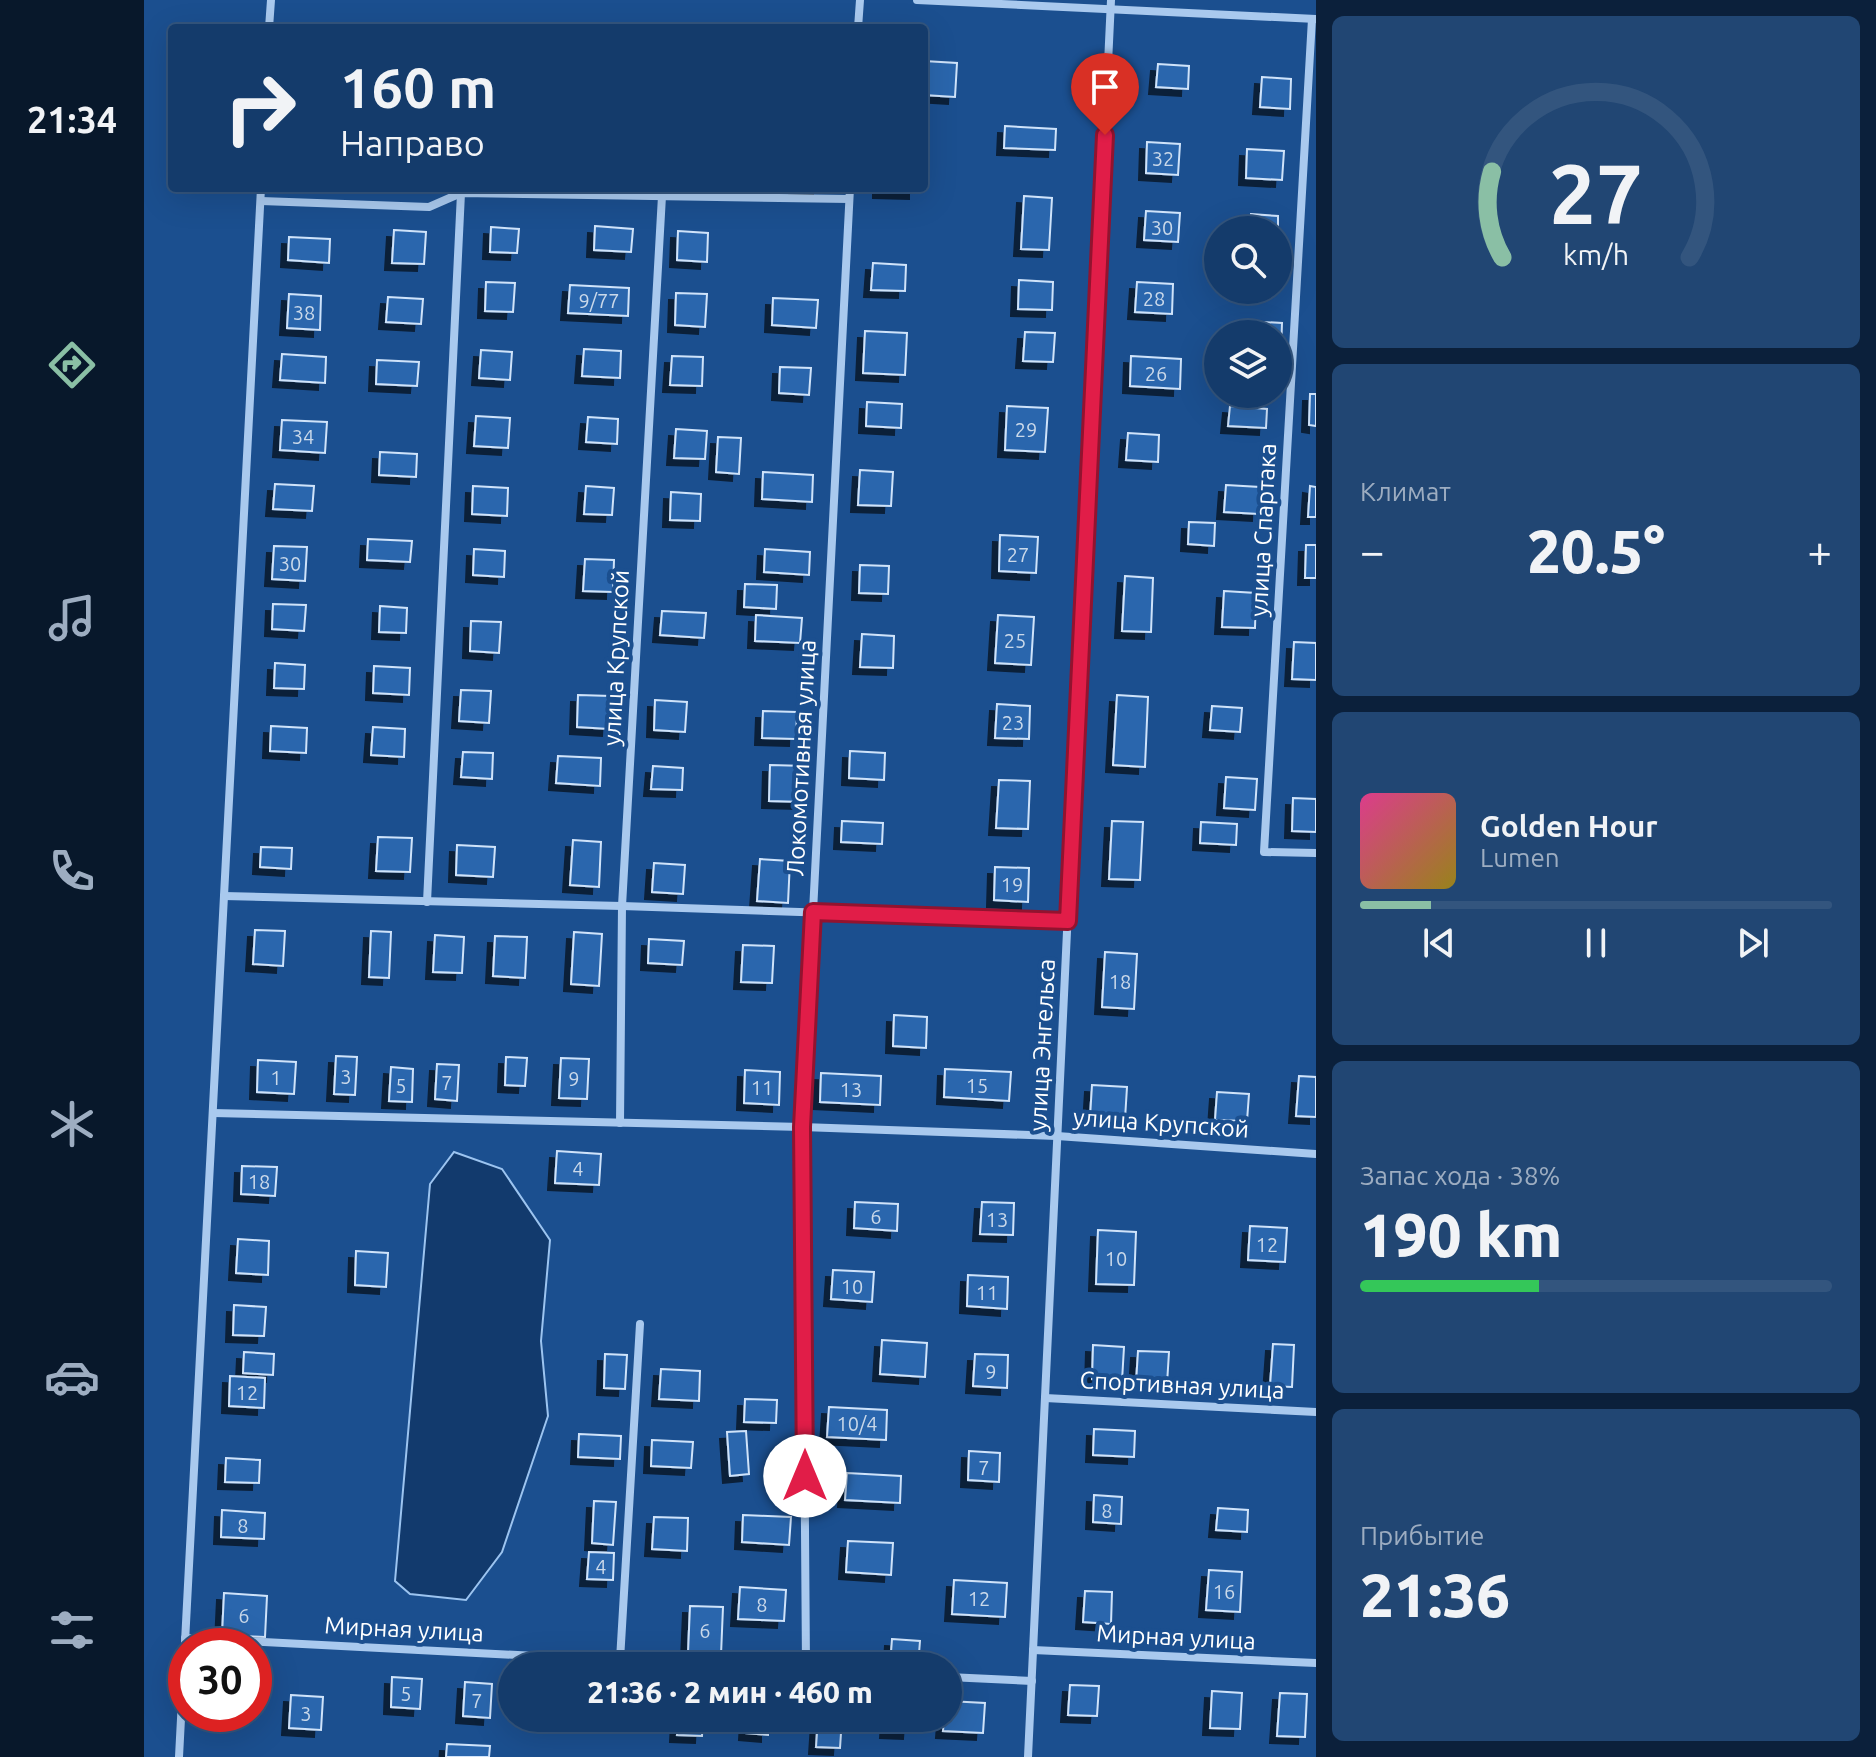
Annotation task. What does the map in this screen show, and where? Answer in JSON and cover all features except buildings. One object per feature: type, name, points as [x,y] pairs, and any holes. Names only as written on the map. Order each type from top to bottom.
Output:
[{"type":"street","points":[[269,24],[271,0]]},
{"type":"street","points":[[858,24],[860,0]]},
{"type":"street","name":"улица Спартака","points":[[917,0],[1111,5],[1314,19],[1264,852],[1316,853]]},
{"type":"street","name":"улица Энгельса","points":[[1028,1757],[1111,5]]},
{"type":"street","points":[[186,1628],[261,192]]},
{"type":"street","name":"Локомотивная улица","points":[[806,1652],[802,1127],[850,192]]},
{"type":"street","points":[[261,201],[429,207],[461,193],[849,199]]},
{"type":"street","points":[[427,902],[461,193]]},
{"type":"street","name":"улица Крупской","points":[[620,1123],[622,906],[662,196]]},
{"type":"street","points":[[224,896],[1068,921]]},
{"type":"street","name":"улица Крупской","points":[[213,1113],[1057,1136],[1316,1154]]},
{"type":"street","points":[[620,1652],[640,1324]]},
{"type":"street","name":"Спортивная улица","points":[[1045,1398],[1316,1412]]},
{"type":"street","name":"Мирная улица","points":[[272,1642],[498,1654]]},
{"type":"street","name":"Мирная улица","points":[[1033,1650],[1316,1663]]},
{"type":"street","points":[[962,1678],[1032,1681]]},
{"type":"street","points":[[179,1757],[180,1732]]},
{"type":"water","points":[[454,1152],[502,1169],[550,1240],[541,1341],[548,1416],[502,1552],[466,1600],[410,1594],[395,1581],[430,1184]]},
{"type":"route","points":[[805,1476],[802,1127],[813,912],[1068,921],[1105,135]]}]
